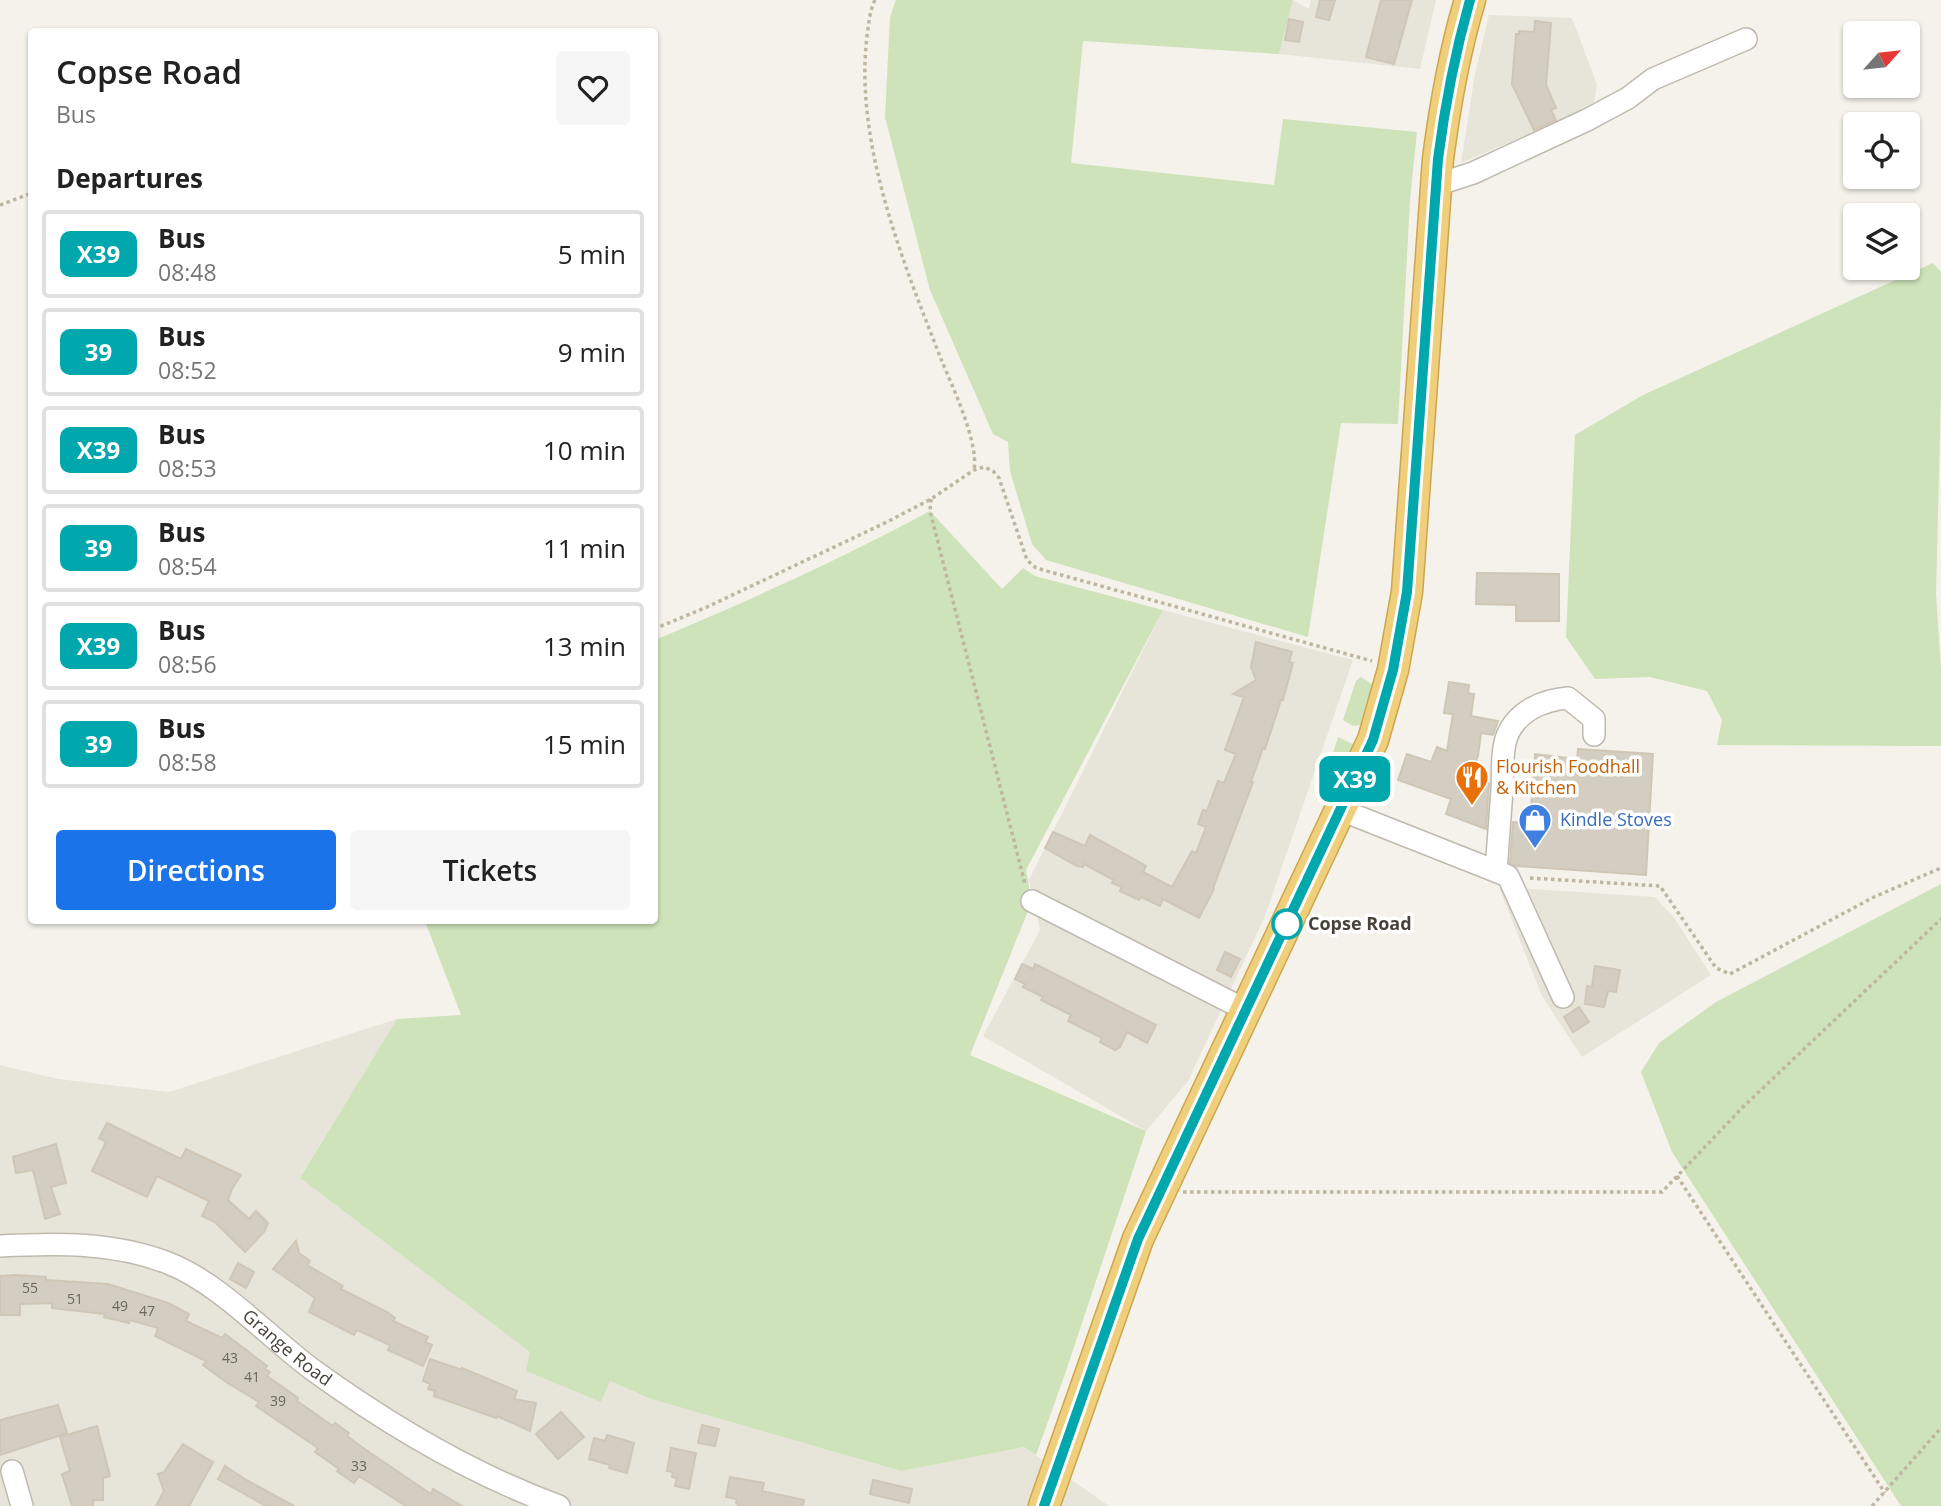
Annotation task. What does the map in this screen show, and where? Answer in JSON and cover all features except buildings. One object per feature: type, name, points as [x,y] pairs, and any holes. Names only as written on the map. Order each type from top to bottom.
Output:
[{"type":"highway","points":[[1044,1506],[1138,1239],[1162,1183],[1373,740],[1393,670],[1408,579],[1436,185],[1445,100],[1456,47],[1470,0]]},
{"type":"street","points":[[1436,185],[1473,173],[1587,120],[1628,98],[1653,79],[1746,39]]},
{"type":"street","points":[[1563,997],[1502,874],[1503,766],[1507,738],[1513,727],[1524,714],[1538,704],[1552,699],[1568,698],[1594,719],[1594,735]]},
{"type":"street","points":[[1340,810],[1502,874]]},
{"type":"street","points":[[1032,901],[1246,1010]]},
{"type":"street","name":"Grange Road","points":[[0,1246],[57,1243],[113,1249],[168,1263],[210,1286],[312,1369],[391,1423],[474,1469],[559,1506]]},
{"type":"street","points":[[12,1471],[26,1496]]},
{"type":"path","points":[[875,0],[871,9],[864,60],[866,118],[891,222],[957,399],[976,458],[974,470]]},
{"type":"path","points":[[0,205],[28,194]]},
{"type":"path","points":[[658,627],[885,523],[931,499],[974,470],[984,467],[999,478],[1027,560],[1036,568],[1368,659],[1393,670]]},
{"type":"path","points":[[931,499],[933,524],[1029,900],[1032,901]]},
{"type":"path","points":[[1502,874],[1660,886],[1716,968],[1730,974],[1874,897],[1941,868]]},
{"type":"path","points":[[1162,1183],[1186,1194],[1662,1192],[1744,1106],[1941,919]]},
{"type":"path","points":[[1677,1176],[1885,1493]]},
{"type":"path","points":[[1872,1506],[1941,1429]]},
{"type":"shaded area","points":[[1293,0],[1309,9],[1311,0],[1436,0],[1420,69],[1279,54]]},
{"type":"shaded area","points":[[1489,15],[1572,18],[1597,85],[1594,102],[1567,118],[1461,163],[1475,74]]},
{"type":"shaded area","points":[[1163,610],[1353,660],[1265,916],[1188,1081],[1146,1131],[983,1036],[1040,930],[1029,880]]},
{"type":"shaded area","points":[[1499,887],[1655,897],[1675,919],[1711,975],[1582,1057],[1542,996]]},
{"type":"shaded area","points":[[397,1019],[300,1178],[601,1402],[610,1381],[651,1399],[901,1471],[1024,1447],[1109,1506],[0,1506],[0,1065],[58,1079],[169,1092]]},
{"type":"green space","points":[[896,0],[1293,0],[1279,54],[1083,41],[1071,163],[1274,185],[1283,119],[1417,132],[1410,200],[1398,424],[1341,423],[1308,637],[1046,560],[1032,544],[1010,471],[1008,442],[993,434],[930,290],[885,117],[890,17]]},
{"type":"green space","points":[[1933,263],[1941,272],[1936,594],[1941,669],[1941,746],[1717,745],[1722,720],[1707,691],[1650,677],[1595,679],[1566,637],[1575,435],[1643,395],[1896,280],[1920,280],[1920,269]]},
{"type":"green space","points":[[930,511],[1002,589],[1023,568],[1035,576],[1163,610],[1026,870],[1032,901],[970,1055],[1146,1131],[1036,1455],[1024,1447],[901,1471],[651,1399],[610,1381],[601,1402],[526,1371],[530,1352],[300,1178],[397,1019],[461,1015],[426,924],[658,924],[658,639],[863,546]]},
{"type":"green space","points":[[1361,677],[1373,685],[1360,725],[1353,726],[1343,720],[1356,681]]},
{"type":"green space","points":[[1338,737],[1353,744],[1333,784],[1325,780]]},
{"type":"green space","points":[[1941,884],[1941,1506],[1901,1506],[1672,1152],[1641,1072],[1659,1043],[1716,1002]]},
{"type":"bus line","name":"X39","points":[[1044,1506],[1138,1239],[1162,1183],[1373,740],[1393,670],[1407,592],[1438,159],[1445,100],[1456,47],[1470,0]]},
{"type":"place","name":"Flourish Foodhall & Kitchen","points":[[1472,807]]},
{"type":"place","name":"Kindle Stoves","points":[[1535,850]]},
{"type":"place","name":"Copse Road","points":[[1287,924]]}]
